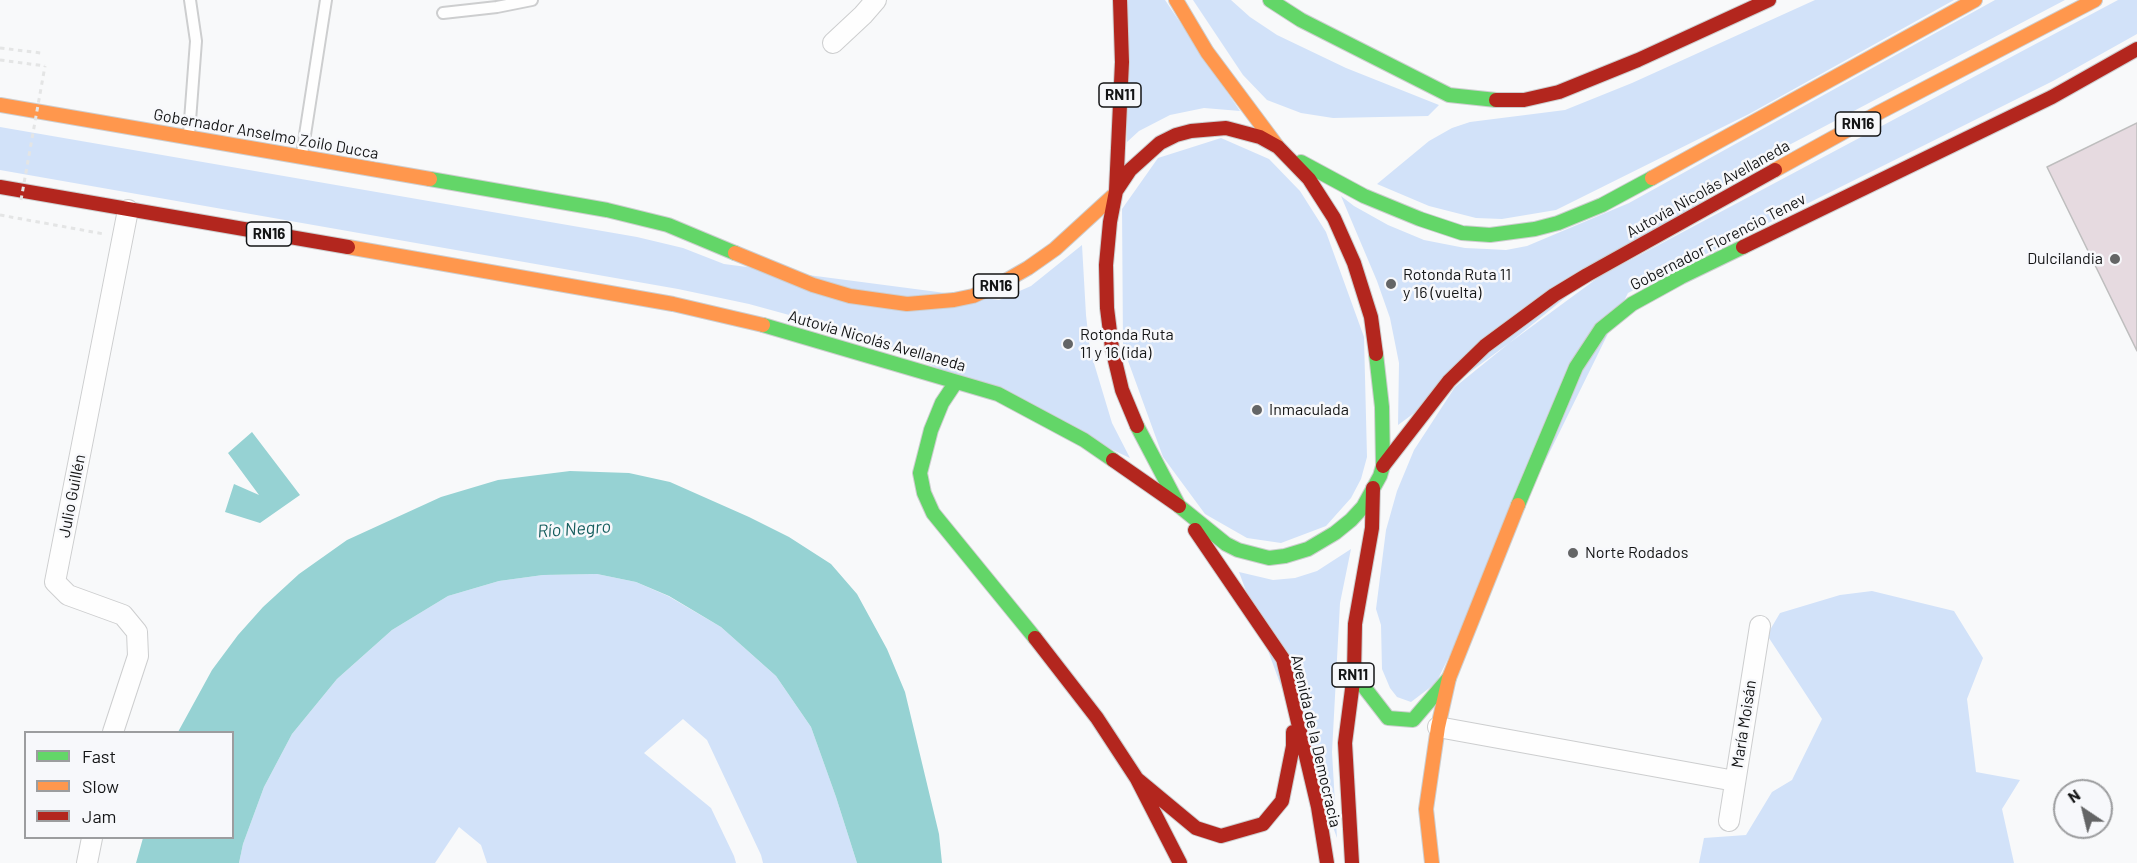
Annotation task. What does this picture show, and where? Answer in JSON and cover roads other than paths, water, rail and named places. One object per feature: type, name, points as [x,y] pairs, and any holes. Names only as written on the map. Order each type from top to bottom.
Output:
[{"type":"main road","name":"RN11","points":[[1120,0],[1122,62],[1115,193],[1106,265],[1107,308],[1117,369],[1130,412],[1181,508],[1226,544],[1238,550],[1269,558],[1285,556],[1308,549],[1335,533],[1351,520],[1363,507],[1383,466],[1380,390],[1372,324],[1363,289],[1346,242],[1323,199],[1309,179],[1281,150],[1207,52],[1176,0]]},
{"type":"main road","points":[[1270,0],[1301,20],[1449,95],[1502,101],[1524,100],[1559,92],[1638,60],[1769,0]]},
{"type":"main road","points":[[1281,150],[1364,196],[1454,231],[1491,235],[1535,229],[1602,206],[1975,0]]},
{"type":"main road","name":"Autovía Nicolás Avellaneda","points":[[1383,466],[1457,373],[1506,330],[1554,295],[1869,117],[2095,0]]},
{"type":"main road","name":"Gobernador Florencio Tenev","points":[[1432,863],[1426,809],[1438,727],[1449,678],[1485,584],[1567,386],[1580,359],[1601,329],[1632,304],[1681,277],[2052,97],[2137,49]]},
{"type":"main road","name":"Gobernador Anselmo Zoilo Ducca","points":[[0,105],[302,156],[642,218],[688,233],[813,285],[850,296],[908,304],[973,296],[1000,284],[1055,249],[1115,193]]},
{"type":"main road","name":"RN11","points":[[1115,193],[1130,170],[1145,154],[1176,135],[1191,131],[1226,128],[1260,137],[1281,150]]},
{"type":"main road","name":"RN16","points":[[0,188],[128,210]]},
{"type":"main road","name":"Autovía Nicolás Avellaneda","points":[[128,210],[538,279],[673,304],[763,325],[998,394],[1093,446],[1181,508]]},
{"type":"main road","points":[[956,382],[942,403],[931,430],[920,473],[924,493],[933,513],[997,590],[1097,718],[1137,779],[1180,863]]},
{"type":"main road","name":"Avenida de la Democracia","points":[[1352,863],[1345,743],[1354,674],[1355,624],[1372,528],[1373,488]]},
{"type":"main road","name":"Avenida de la Democracia","points":[[1181,508],[1282,659],[1318,807],[1327,863]]},
{"type":"main road","points":[[1354,674],[1388,718],[1413,720],[1449,678]]},
{"type":"main road","points":[[1137,779],[1196,828],[1221,836],[1263,824],[1282,801],[1293,746],[1291,694]]},
{"type":"main road","points":[[1320,863],[1323,847]]},
{"type":"street","points":[[833,43],[876,0]]},
{"type":"street","name":"Julio Guillén","points":[[112,731],[138,656],[137,632],[123,615],[68,595],[55,582],[128,210]]},
{"type":"street","name":"María Moisán","points":[[1729,821],[1760,626]]},
{"type":"street","points":[[1438,727],[1735,781]]},
{"type":"street","points":[[87,863],[92,839]]},
{"type":"lane","points":[[189,138],[196,41],[190,0]]},
{"type":"lane","points":[[302,156],[326,0]]},
{"type":"lane","points":[[443,13],[497,7],[532,0]]},
{"type":"water","points":[[252,432],[300,495],[260,523],[225,512],[234,484],[259,495],[228,453]]},
{"type":"water","name":"Río Negro","points":[[570,471],[629,473],[670,482],[789,537],[831,564],[857,594],[887,649],[905,692],[939,834],[942,863],[857,863],[811,727],[776,676],[721,627],[669,596],[636,582],[597,574],[543,575],[499,581],[448,596],[392,630],[337,679],[292,734],[264,787],[243,844],[239,863],[136,863],[143,839],[234,839],[234,731],[179,731],[212,670],[238,635],[263,607],[299,574],[347,540],[441,497],[498,480]]},
{"type":"place","name":"Dulcilandia","points":[[2115,259]]},
{"type":"place","name":"Rotonda Ruta 11 y 16 (vuelta)","points":[[1391,284]]},
{"type":"place","name":"Rotonda Ruta 11 y 16 (ida)","points":[[1068,344]]},
{"type":"place","name":"Inmaculada","points":[[1257,410]]},
{"type":"place","name":"Norte Rodados","points":[[1573,553]]}]
